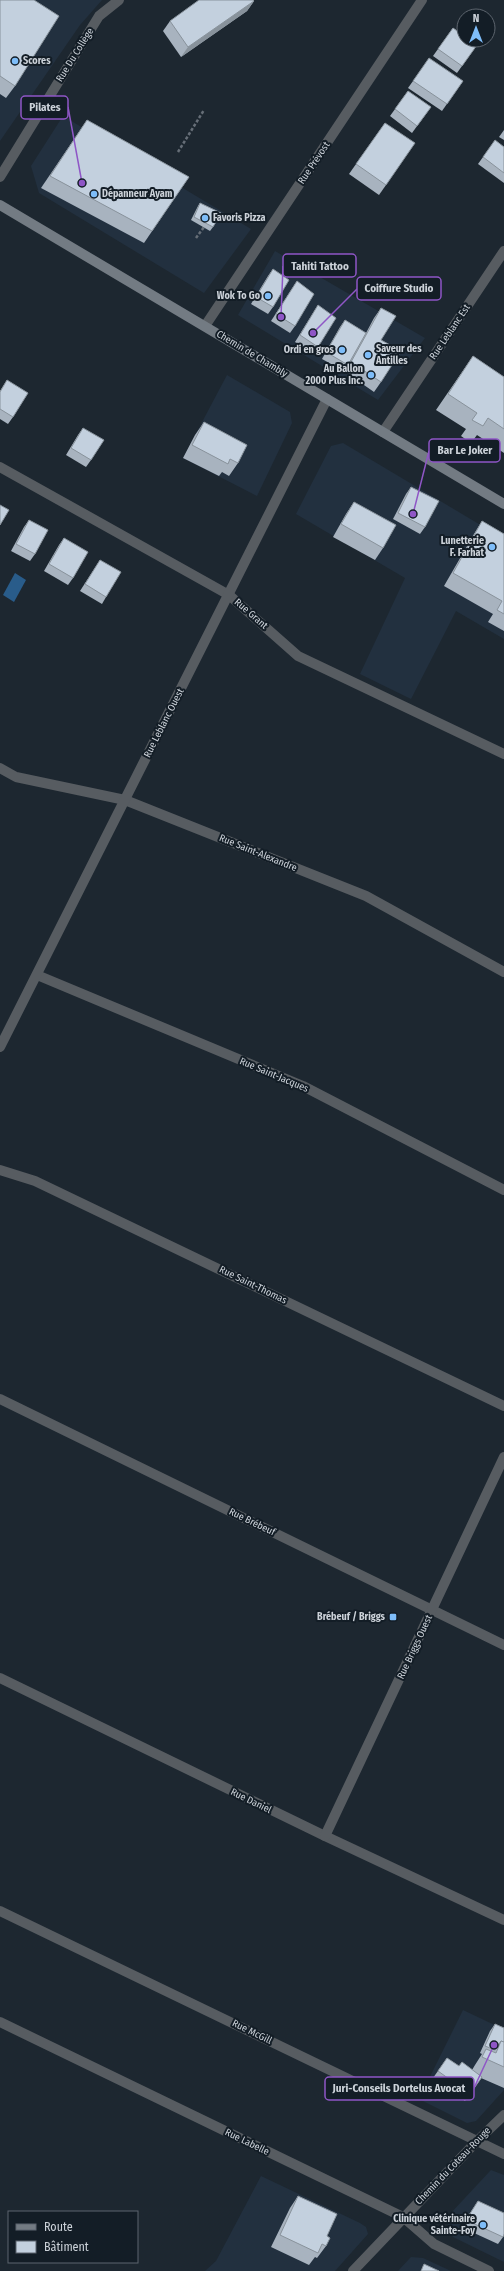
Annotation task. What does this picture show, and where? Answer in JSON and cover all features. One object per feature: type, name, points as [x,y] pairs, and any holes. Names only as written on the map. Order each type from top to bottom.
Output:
[{"type":"main road","name":"Chemin de Chambly","points":[[0,205],[504,504]]},
{"type":"street","name":"Rue Du Collège","points":[[0,177],[99,16],[119,0]]},
{"type":"street","name":"Rue Prévost","points":[[205,326],[422,0]]},
{"type":"street","name":"Rue Leblanc Est","points":[[383,432],[504,251]]},
{"type":"street","name":"Rue Leblanc Ouest","points":[[0,1047],[327,399]]},
{"type":"street","name":"Rue Grant","points":[[0,467],[229,595],[298,656],[504,754]]},
{"type":"street","name":"Rue Saint-Alexandre","points":[[0,768],[16,777],[125,800],[366,896],[504,972]]},
{"type":"street","name":"Rue Saint-Jacques","points":[[36,975],[303,1086],[504,1190]]},
{"type":"street","name":"Rue Saint-Thomas","points":[[0,1170],[35,1181],[504,1406]]},
{"type":"street","name":"Rue Brébeuf","points":[[0,1399],[504,1645]]},
{"type":"street","name":"Rue Briggs Ouest","points":[[325,1836],[504,1457]]},
{"type":"street","name":"Rue Daniel","points":[[0,1678],[325,1836],[504,1920]]},
{"type":"street","name":"Rue McGill","points":[[0,1911],[504,2154]]},
{"type":"street","name":"Rue Labelle","points":[[0,2022],[403,2217],[434,2244],[489,2271]]},
{"type":"street","name":"Chemin du Coteau-Rouge","points":[[353,2271],[403,2217],[504,2115]]},
{"type":"path","points":[[178,152],[204,110]]},
{"type":"path","points":[[196,238],[204,227]]},
{"type":"shaded area","points":[[0,0],[102,0],[80,25],[0,141]]},
{"type":"shaded area","points":[[63,116],[251,229],[204,293],[39,193],[31,166]]},
{"type":"shaded area","points":[[275,251],[425,338],[378,400],[238,315]]},
{"type":"shaded area","points":[[227,375],[290,412],[292,423],[257,496],[183,458]]},
{"type":"shaded area","points":[[343,443],[504,539],[504,639],[456,611],[411,699],[360,674],[405,578],[296,514],[331,446]]},
{"type":"shaded area","points":[[463,2010],[503,2029],[504,2027],[504,2090],[476,2121],[467,2123],[419,2099]]},
{"type":"shaded area","points":[[491,2170],[504,2175],[504,2262],[453,2237],[447,2222],[450,2214]]},
{"type":"shaded area","points":[[261,2176],[360,2223],[366,2227],[368,2234],[335,2271],[205,2271],[216,2261]]},
{"type":"shaded area","points":[[411,2257],[423,2258],[451,2271],[398,2271]]},
{"type":"water","points":[[15,573],[26,580],[14,602],[3,595]]},
{"type":"building","name":"Scores","points":[[0,0],[34,0],[59,16],[15,86],[0,76]]},
{"type":"building","points":[[199,0],[254,1],[188,47],[170,21]]},
{"type":"building","points":[[453,28],[456,30],[456,48],[475,48],[462,66],[438,49]]},
{"type":"building","points":[[429,58],[463,81],[447,104],[413,81]]},
{"type":"building","points":[[408,91],[431,107],[417,126],[395,109]]},
{"type":"building","points":[[87,120],[189,177],[152,231],[50,176]]},
{"type":"building","points":[[385,123],[415,143],[386,185],[356,164]]},
{"type":"building","points":[[495,140],[504,147],[504,173],[483,157]]},
{"type":"building","name":"Favoris Pizza","points":[[200,203],[221,213],[213,227],[194,217]]},
{"type":"building","name":"Wok To Go","points":[[273,269],[289,280],[273,307],[256,297]]},
{"type":"building","points":[[297,281],[314,294],[295,326],[276,314]]},
{"type":"building","points":[[318,305],[336,318],[318,347],[300,335]]},
{"type":"building","name":"Saveur des Antilles","points":[[381,308],[396,316],[381,340],[401,351],[381,382],[351,362]]},
{"type":"building","name":"Ordi en gros","points":[[345,320],[366,333],[348,365],[326,352]]},
{"type":"building","points":[[473,356],[504,377],[504,429],[488,418],[483,426],[472,420],[477,413],[448,394]]},
{"type":"building","points":[[7,380],[28,393],[13,417],[0,409],[0,392]]},
{"type":"building","points":[[204,422],[247,445],[238,463],[230,459],[228,464],[192,445]]},
{"type":"building","points":[[83,428],[104,440],[91,460],[71,448]]},
{"type":"building","points":[[411,487],[439,501],[425,527],[398,513]]},
{"type":"building","points":[[354,502],[396,525],[383,548],[341,524]]},
{"type":"building","points":[[0,505],[9,510],[0,525]]},
{"type":"building","points":[[29,520],[48,530],[35,554],[16,544]]},
{"type":"building","points":[[482,521],[504,534],[504,614],[497,610],[502,601],[453,573]]},
{"type":"building","points":[[64,538],[88,552],[73,578],[49,564]]},
{"type":"building","points":[[100,560],[121,572],[106,597],[85,584]]},
{"type":"building","points":[[495,2024],[504,2028],[504,2042],[501,2041],[495,2050],[485,2046]]},
{"type":"building","points":[[501,2041],[504,2042],[504,2067],[482,2057],[486,2049],[496,2053]]},
{"type":"building","points":[[447,2058],[459,2066],[462,2062],[482,2077],[470,2094],[438,2071]]},
{"type":"building","points":[[298,2196],[337,2214],[327,2236],[330,2238],[326,2246],[322,2244],[318,2253],[280,2235]]},
{"type":"building","points":[[478,2201],[504,2213],[503,2237],[466,2220]]},
{"type":"building","points":[[424,2264],[439,2271],[421,2271]]},
{"type":"place","name":"Scores","points":[[15,61]]},
{"type":"place","name":"Pilates","points":[[82,183]]},
{"type":"place","name":"Dépanneur Ayam","points":[[94,194]]},
{"type":"place","name":"Favoris Pizza","points":[[205,218]]},
{"type":"place","name":"Wok To Go","points":[[268,296]]},
{"type":"place","name":"Tahiti Tattoo","points":[[281,317]]},
{"type":"place","name":"Coiffure Studio","points":[[313,333]]},
{"type":"place","name":"Ordi en gros","points":[[342,350]]},
{"type":"place","name":"Saveur des Antilles","points":[[368,355]]},
{"type":"place","name":"Au Ballon 2000 Plus Inc.","points":[[371,375]]},
{"type":"place","name":"Bar Le Joker","points":[[413,514]]},
{"type":"place","name":"Lunetterie F. Farhat","points":[[492,547]]},
{"type":"place","name":"Brébeuf / Briggs","points":[[393,1617]]},
{"type":"place","name":"Juri-Conseils Dortelus Avocat","points":[[494,2045]]},
{"type":"place","name":"Clinique vétérinaire Sainte-Foy","points":[[483,2225]]}]
